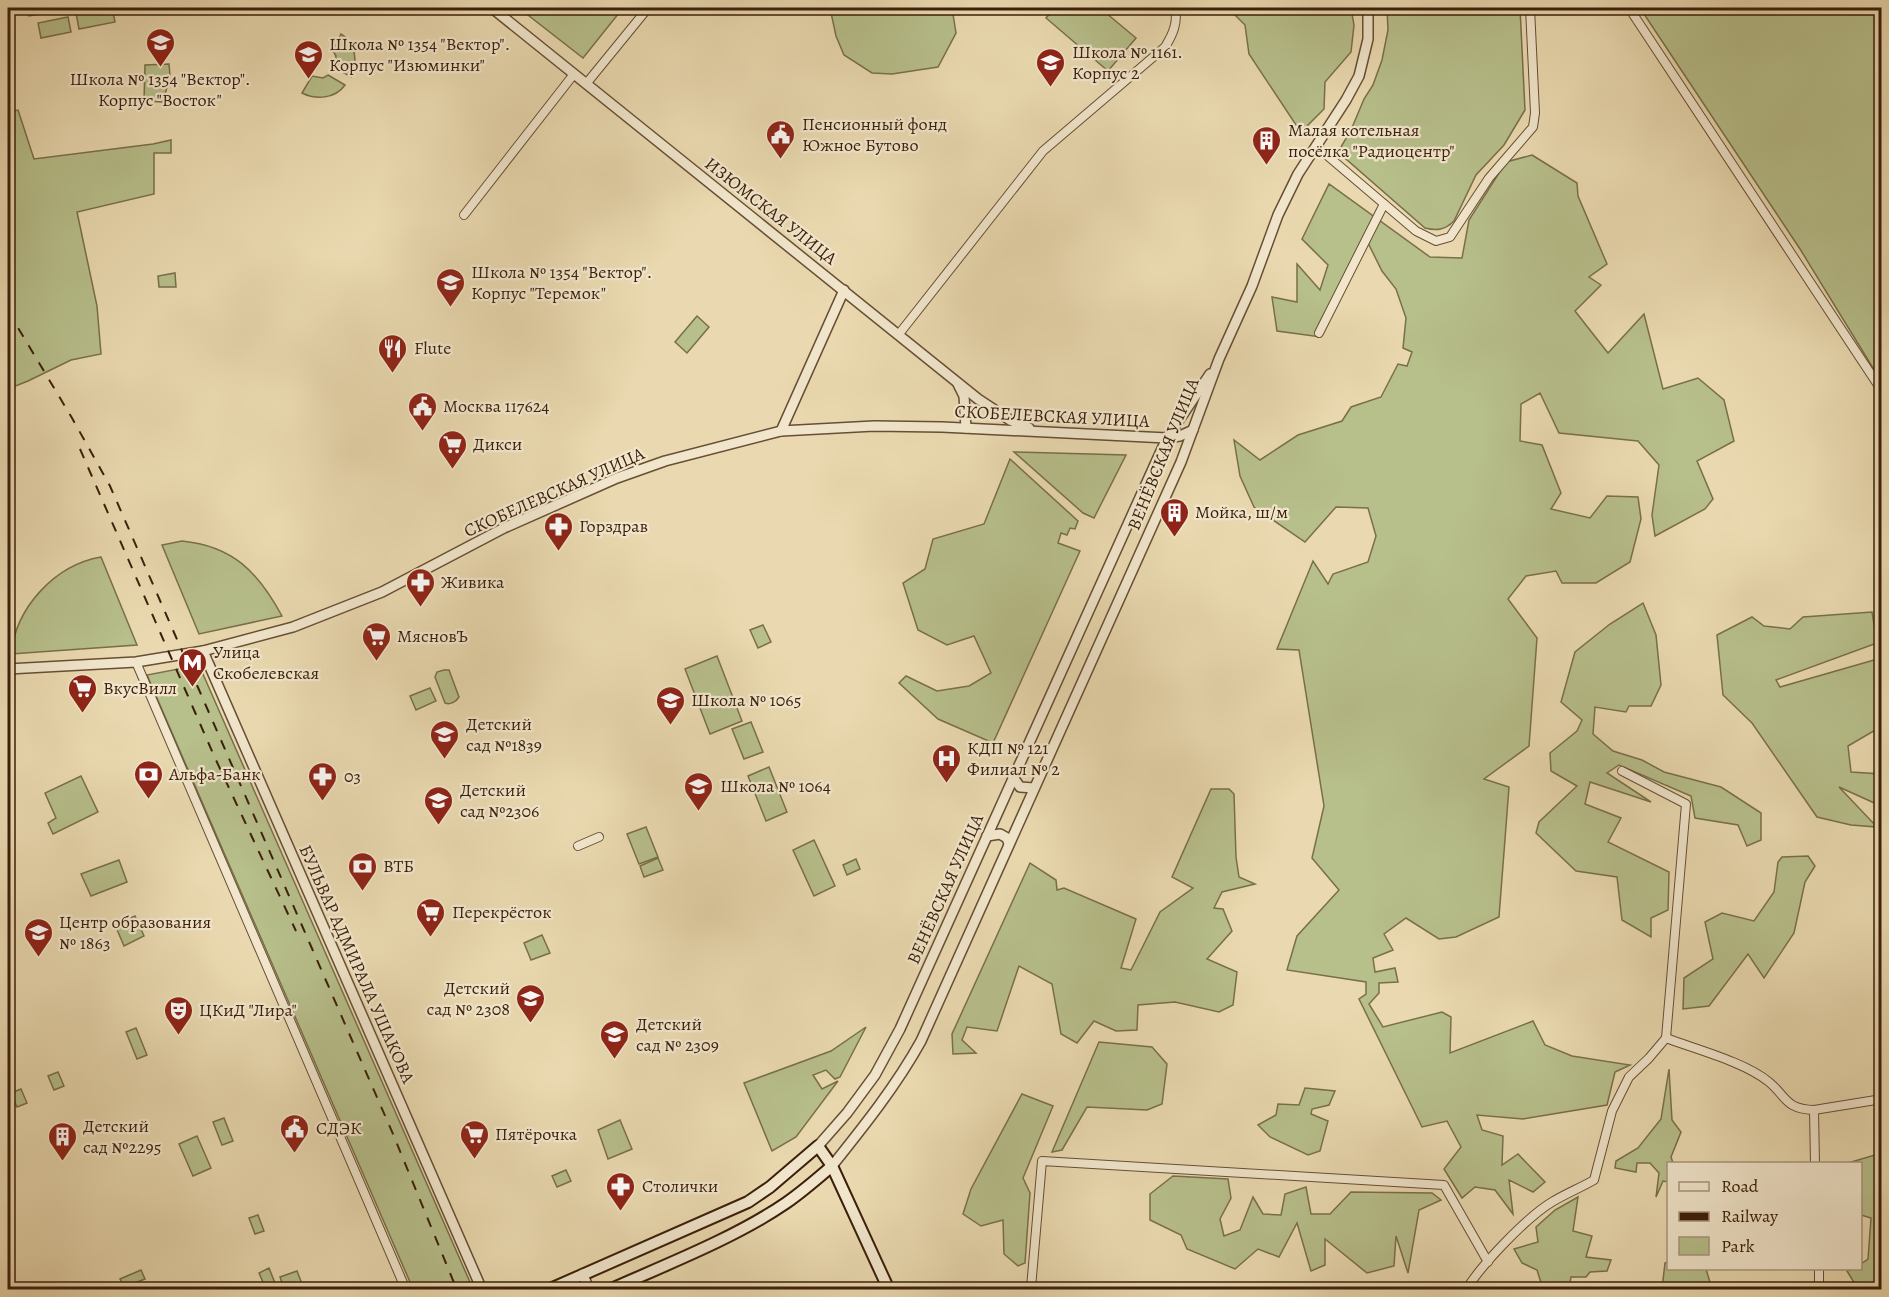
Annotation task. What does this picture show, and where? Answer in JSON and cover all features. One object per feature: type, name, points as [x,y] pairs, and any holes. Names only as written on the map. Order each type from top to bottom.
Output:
[{"type":"main road","points":[[818,1146],[832,1166],[889,1290]]},
{"type":"main road","name":"ВЕНЁВСКАЯ УЛИЦА","points":[[548,1290],[748,1202],[770,1187],[818,1146]]},
{"type":"main road","name":"ВЕНЁВСКАЯ УЛИЦА","points":[[609,1290],[744,1228],[786,1204],[832,1166]]},
{"type":"street","name":"ИЗЮМСКАЯ УЛИЦА","points":[[492,8],[956,381],[1010,420],[1037,431]]},
{"type":"street","points":[[586,84],[648,8]]},
{"type":"street","points":[[899,334],[1043,152],[1165,47],[1173,35],[1177,18],[1175,8]]},
{"type":"street","name":"ВЕНЁВСКАЯ УЛИЦА","points":[[832,1166],[885,1099],[921,1041],[1181,462],[1219,359],[1252,286],[1278,215],[1298,174],[1359,76],[1368,39],[1368,8]]},
{"type":"street","points":[[1316,146],[1416,231],[1436,241],[1450,237],[1489,178],[1533,127],[1535,113],[1530,8]]},
{"type":"street","points":[[1629,8],[1881,391]]},
{"type":"street","points":[[464,215],[574,74]]},
{"type":"street","points":[[1319,333],[1384,204]]},
{"type":"street","points":[[781,431],[844,290]]},
{"type":"street","name":"ВЕНЁВСКАЯ УЛИЦА","points":[[818,1146],[875,1076],[900,1029],[1167,438],[1219,359]]},
{"type":"street","points":[[956,381],[964,396],[966,428]]},
{"type":"street","name":"СКОБЕЛЕВСКАЯ УЛИЦА","points":[[8,669],[136,662],[203,651],[301,624],[382,592],[504,528],[618,478],[665,461],[781,431],[874,426],[1167,438]]},
{"type":"street","points":[[1167,438],[1180,436],[1193,430]]},
{"type":"street","points":[[1138,436],[1152,445],[1156,454],[1156,462]]},
{"type":"street","points":[[1167,438],[1179,445],[1182,450],[1181,462]]},
{"type":"street","name":"БУЛЬВАР АДМИРАЛА УШАКОВА","points":[[203,651],[482,1290]]},
{"type":"street","points":[[136,662],[406,1290]]},
{"type":"street","points":[[1466,1290],[1475,1275],[1551,1203],[1594,1180],[1612,1111],[1629,1077],[1666,1038],[1686,804],[1622,771]]},
{"type":"street","points":[[1013,777],[1020,787],[1034,788]]},
{"type":"street","points":[[987,836],[1000,834],[1007,838],[1009,844]]},
{"type":"street","points":[[578,846],[598,837]]},
{"type":"street","points":[[1666,1038],[1744,1067],[1768,1082],[1786,1102],[1802,1110],[1881,1099]]},
{"type":"street","points":[[1814,1110],[1815,1162]]},
{"type":"street","points":[[1052,1290],[1031,1288],[1042,1161],[1444,1185],[1488,1262]]},
{"type":"street","points":[[1819,1270],[1819,1290]]},
{"type":"street","points":[[583,1274],[589,1290]]},
{"type":"green space","points":[[27,8],[74,8],[29,16]]},
{"type":"green space","points":[[112,8],[115,22],[79,29],[76,13]]},
{"type":"green space","points":[[519,8],[623,8],[583,58]]},
{"type":"green space","points":[[830,8],[952,8],[956,33],[938,67],[892,74],[872,73],[844,55],[836,36]]},
{"type":"green space","points":[[1055,8],[1100,8],[1136,38],[1108,71],[1046,18]]},
{"type":"green space","points":[[1232,8],[1351,8],[1354,25],[1351,52],[1325,82],[1324,109],[1304,129],[1296,125],[1249,54],[1245,25],[1232,12]]},
{"type":"green space","points":[[1387,8],[1520,8],[1525,110],[1504,145],[1476,175],[1454,221],[1441,229],[1425,228],[1338,152],[1373,85],[1382,60],[1388,30]]},
{"type":"green space","points":[[1640,8],[1881,8],[1881,381],[1800,249]]},
{"type":"green space","points":[[68,17],[71,32],[41,38],[38,23]]},
{"type":"green space","points":[[341,34],[353,48],[355,59],[351,77],[334,67],[336,56],[333,51]]},
{"type":"green space","points":[[169,64],[170,76],[163,102],[144,101],[145,65]]},
{"type":"green space","points":[[328,75],[345,85],[341,90],[325,97],[313,97],[302,93],[312,76],[323,78]]},
{"type":"green space","points":[[18,110],[34,159],[171,140],[171,153],[154,153],[154,194],[77,212],[97,306],[101,354],[71,360],[8,389],[8,112]]},
{"type":"green space","points":[[1532,155],[1577,183],[1578,196],[1607,264],[1589,277],[1601,285],[1575,311],[1608,353],[1644,314],[1663,389],[1698,378],[1724,400],[1734,441],[1697,461],[1713,499],[1705,509],[1655,536],[1652,515],[1659,465],[1638,441],[1559,433],[1540,393],[1521,404],[1520,441],[1542,445],[1561,493],[1551,509],[1590,518],[1607,496],[1638,497],[1641,519],[1630,562],[1596,583],[1562,583],[1556,571],[1526,576],[1508,599],[1537,638],[1529,746],[1484,779],[1509,787],[1499,917],[1456,937],[1439,939],[1406,918],[1384,934],[1393,950],[1373,958],[1375,972],[1395,968],[1398,982],[1379,983],[1379,993],[1369,1004],[1383,1027],[1442,1012],[1451,1017],[1450,1053],[1533,1021],[1545,1045],[1572,1056],[1630,1065],[1615,1072],[1607,1105],[1523,1119],[1477,1115],[1482,1130],[1503,1136],[1502,1165],[1518,1154],[1545,1182],[1533,1192],[1509,1180],[1513,1214],[1495,1190],[1475,1187],[1462,1198],[1444,1169],[1461,1147],[1447,1121],[1422,1127],[1359,999],[1366,994],[1366,982],[1287,970],[1297,936],[1339,890],[1312,858],[1324,806],[1299,650],[1277,649],[1313,561],[1328,584],[1333,574],[1368,562],[1376,536],[1368,508],[1336,507],[1305,542],[1254,507],[1240,476],[1234,440],[1260,460],[1298,435],[1342,421],[1351,407],[1381,397],[1398,364],[1407,366],[1412,352],[1403,348],[1406,318],[1396,289],[1382,271],[1368,243],[1321,337],[1277,331],[1272,297],[1297,302],[1297,264],[1320,290],[1328,265],[1302,239],[1329,184],[1430,257],[1462,258],[1469,220],[1506,162]]},
{"type":"green space","points":[[175,273],[176,287],[159,287],[158,276]]},
{"type":"green space","points":[[697,316],[709,327],[687,353],[675,342]]},
{"type":"green space","points":[[1014,452],[1126,455],[1094,518],[1083,513]]},
{"type":"green space","points":[[1010,459],[1078,521],[1075,529],[1070,528],[1067,535],[1061,533],[1058,543],[1080,551],[993,743],[938,719],[899,683],[906,676],[937,691],[969,686],[991,673],[974,636],[947,645],[918,630],[903,583],[925,569],[933,539],[984,524]]},
{"type":"green space","points":[[182,541],[216,549],[242,564],[263,586],[282,616],[199,634],[162,545]]},
{"type":"green space","points":[[101,557],[137,645],[11,654],[14,637],[21,620],[41,591],[68,569]]},
{"type":"green space","points":[[1643,603],[1656,635],[1661,685],[1651,706],[1629,706],[1626,712],[1595,707],[1593,734],[1613,751],[1642,760],[1664,772],[1721,787],[1761,813],[1761,840],[1747,846],[1738,825],[1695,818],[1691,796],[1619,765],[1607,773],[1651,802],[1590,782],[1585,804],[1621,818],[1608,842],[1669,872],[1668,910],[1651,918],[1651,937],[1622,920],[1617,877],[1576,871],[1536,833],[1539,822],[1577,786],[1551,771],[1550,753],[1577,731],[1582,720],[1561,702],[1575,652],[1610,624]]},
{"type":"green space","points":[[1872,612],[1877,643],[1776,680],[1780,687],[1881,658],[1881,735],[1877,729],[1848,746],[1851,772],[1881,774],[1881,806],[1839,787],[1877,827],[1851,825],[1817,817],[1752,723],[1723,695],[1717,635],[1752,617],[1764,626],[1790,629],[1803,617]]},
{"type":"green space","points":[[763,625],[771,642],[758,648],[750,630]]},
{"type":"green space","points":[[717,656],[742,721],[710,734],[685,669]]},
{"type":"green space","points":[[199,665],[473,1289],[413,1289],[147,675]]},
{"type":"green space","points":[[449,670],[459,697],[451,703],[445,703],[435,677],[437,672]]},
{"type":"green space","points":[[430,688],[436,701],[416,710],[410,696]]},
{"type":"green space","points":[[751,722],[763,752],[744,759],[732,729]]},
{"type":"green space","points":[[769,767],[787,812],[766,821],[748,776]]},
{"type":"green space","points":[[81,776],[98,812],[53,834],[48,823],[56,818],[45,793]]},
{"type":"green space","points":[[1211,789],[1229,789],[1234,794],[1239,877],[1255,884],[1222,892],[1214,908],[1223,909],[1232,931],[1207,959],[1237,972],[1233,1005],[1219,1012],[1175,1002],[1138,1005],[1137,1030],[1116,1031],[1094,1021],[1077,1043],[1061,1034],[1052,984],[1019,966],[997,1031],[967,1027],[962,1040],[976,1053],[953,1054],[952,1034],[1030,863],[1056,880],[1057,890],[1064,888],[1136,919],[1121,968],[1131,970],[1160,912],[1193,888],[1172,877]]},
{"type":"green space","points":[[646,827],[658,857],[639,864],[627,834]]},
{"type":"green space","points":[[814,840],[835,886],[814,896],[793,850]]},
{"type":"green space","points":[[1808,856],[1815,866],[1805,882],[1794,933],[1764,978],[1748,954],[1709,1006],[1683,1009],[1684,978],[1713,959],[1705,922],[1722,913],[1754,921],[1774,892],[1778,862],[1782,857]]},
{"type":"green space","points":[[658,858],[663,870],[644,877],[640,866]]},
{"type":"green space","points":[[856,859],[860,869],[847,875],[843,865]]},
{"type":"green space","points":[[119,860],[127,882],[91,896],[81,874]]},
{"type":"green space","points":[[135,916],[144,936],[124,946],[115,925]]},
{"type":"green space","points":[[542,935],[550,953],[531,960],[524,943]]},
{"type":"green space","points":[[866,1027],[840,1077],[835,1079],[826,1070],[813,1075],[822,1089],[838,1081],[796,1137],[772,1151],[744,1083],[831,1051]]},
{"type":"green space","points":[[136,1028],[147,1055],[137,1059],[126,1032]]},
{"type":"green space","points":[[1099,1042],[1152,1047],[1167,1064],[1162,1104],[1147,1110],[1087,1107],[1062,1150],[1052,1152]]},
{"type":"green space","points":[[1669,1069],[1672,1120],[1681,1132],[1671,1157],[1673,1162],[1667,1162],[1667,1182],[1663,1181],[1656,1197],[1659,1173],[1650,1163],[1637,1163],[1636,1172],[1615,1168],[1616,1161],[1638,1148],[1661,1119]]},
{"type":"green space","points":[[58,1072],[64,1086],[54,1090],[48,1076]]},
{"type":"green space","points":[[1305,1088],[1335,1091],[1329,1105],[1312,1109],[1311,1114],[1328,1121],[1320,1151],[1308,1155],[1270,1137],[1258,1125],[1276,1115],[1278,1104],[1299,1105]]},
{"type":"green space","points":[[21,1089],[27,1103],[17,1107],[11,1093]]},
{"type":"green space","points":[[1022,1094],[1053,1106],[1023,1178],[1030,1193],[1025,1263],[1018,1266],[1004,1254],[1003,1220],[981,1226],[963,1214],[971,1189]]},
{"type":"green space","points":[[224,1118],[233,1141],[222,1145],[213,1122]]},
{"type":"green space","points":[[1881,1119],[1881,1289],[1858,1289],[1847,1271],[1862,1270],[1862,1263],[1868,1259],[1871,1218],[1862,1215],[1862,1162],[1851,1162],[1875,1155]]},
{"type":"green space","points":[[620,1120],[632,1149],[608,1159],[598,1130]]},
{"type":"green space","points":[[197,1136],[211,1168],[193,1176],[179,1144]]},
{"type":"green space","points":[[566,1170],[571,1181],[557,1187],[552,1176]]},
{"type":"green space","points":[[1173,1176],[1228,1179],[1231,1198],[1220,1219],[1224,1236],[1240,1230],[1253,1197],[1263,1214],[1281,1215],[1285,1194],[1306,1187],[1311,1214],[1330,1214],[1351,1192],[1432,1193],[1441,1200],[1419,1210],[1408,1273],[1396,1236],[1394,1266],[1367,1273],[1325,1239],[1325,1265],[1311,1271],[1297,1223],[1279,1257],[1258,1249],[1235,1269],[1187,1249],[1181,1235],[1150,1220],[1150,1194]]},
{"type":"green space","points":[[1578,1197],[1573,1231],[1592,1236],[1586,1257],[1611,1260],[1607,1271],[1590,1272],[1586,1277],[1571,1277],[1569,1289],[1543,1289],[1537,1270],[1522,1263],[1514,1249],[1538,1242],[1536,1227],[1555,1210]]},
{"type":"green space","points":[[258,1215],[264,1231],[255,1234],[249,1218]]},
{"type":"green space","points":[[1667,1262],[1667,1270],[1706,1270],[1712,1289],[1662,1289],[1665,1263]]},
{"type":"green space","points":[[269,1268],[277,1288],[266,1289],[259,1273]]},
{"type":"green space","points":[[141,1270],[145,1279],[124,1287],[120,1279]]},
{"type":"green space","points":[[297,1271],[304,1289],[284,1289],[280,1277]]},
{"type":"railway","points":[[8,311],[110,486],[393,1134],[457,1290]]},
{"type":"railway","points":[[80,449],[215,758],[296,931]]},
{"type":"place","name":"Школа № 1354 \"Вектор\". Корпус \"Восток\"","points":[[160,68]]},
{"type":"place","name":"Школа № 1354 \"Вектор\". Корпус \"Изюминки\"","points":[[308,80]]},
{"type":"place","name":"Школа № 1161. Корпус 2","points":[[1051,88]]},
{"type":"place","name":"Пенсионный фонд Южное Бутово","points":[[781,160]]},
{"type":"place","name":"Малая котельная посёлка \"Радиоцентр\"","points":[[1267,166]]},
{"type":"place","name":"Школа № 1354 \"Вектор\". Корпус \"Теремок\"","points":[[450,308]]},
{"type":"place","name":"Flute","points":[[393,374]]},
{"type":"place","name":"Москва 117624","points":[[422,432]]},
{"type":"place","name":"Дикси","points":[[452,470]]},
{"type":"place","name":"Мойка, ш/м","points":[[1174,538]]},
{"type":"place","name":"Горздрав","points":[[558,552]]},
{"type":"place","name":"Живика","points":[[420,608]]},
{"type":"place","name":"МясновЪ","points":[[376,662]]},
{"type":"place","name":"Улица Скобелевская","points":[[192,688]]},
{"type":"place","name":"ВкусВилл","points":[[82,714]]},
{"type":"place","name":"Школа № 1065","points":[[670,726]]},
{"type":"place","name":"Детский сад №1839","points":[[445,760]]},
{"type":"place","name":"КДП № 121 Филиал № 2","points":[[946,784]]},
{"type":"place","name":"Альфа-Банк","points":[[148,800]]},
{"type":"place","name":"03","points":[[323,802]]},
{"type":"place","name":"Школа № 1064","points":[[699,812]]},
{"type":"place","name":"Детский сад №2306","points":[[439,826]]},
{"type":"place","name":"ВТБ","points":[[362,892]]},
{"type":"place","name":"Перекрёсток","points":[[431,938]]},
{"type":"place","name":"Центр образования № 1863","points":[[38,958]]},
{"type":"place","name":"Детский сад № 2308","points":[[531,1024]]},
{"type":"place","name":"ЦКиД \"Лира\"","points":[[178,1036]]},
{"type":"place","name":"Детский сад № 2309","points":[[615,1060]]},
{"type":"place","name":"СДЭК","points":[[295,1154]]},
{"type":"place","name":"Пятёрочка","points":[[474,1160]]},
{"type":"place","name":"Детский сад №2295","points":[[62,1162]]},
{"type":"place","name":"Столички","points":[[621,1212]]}]
